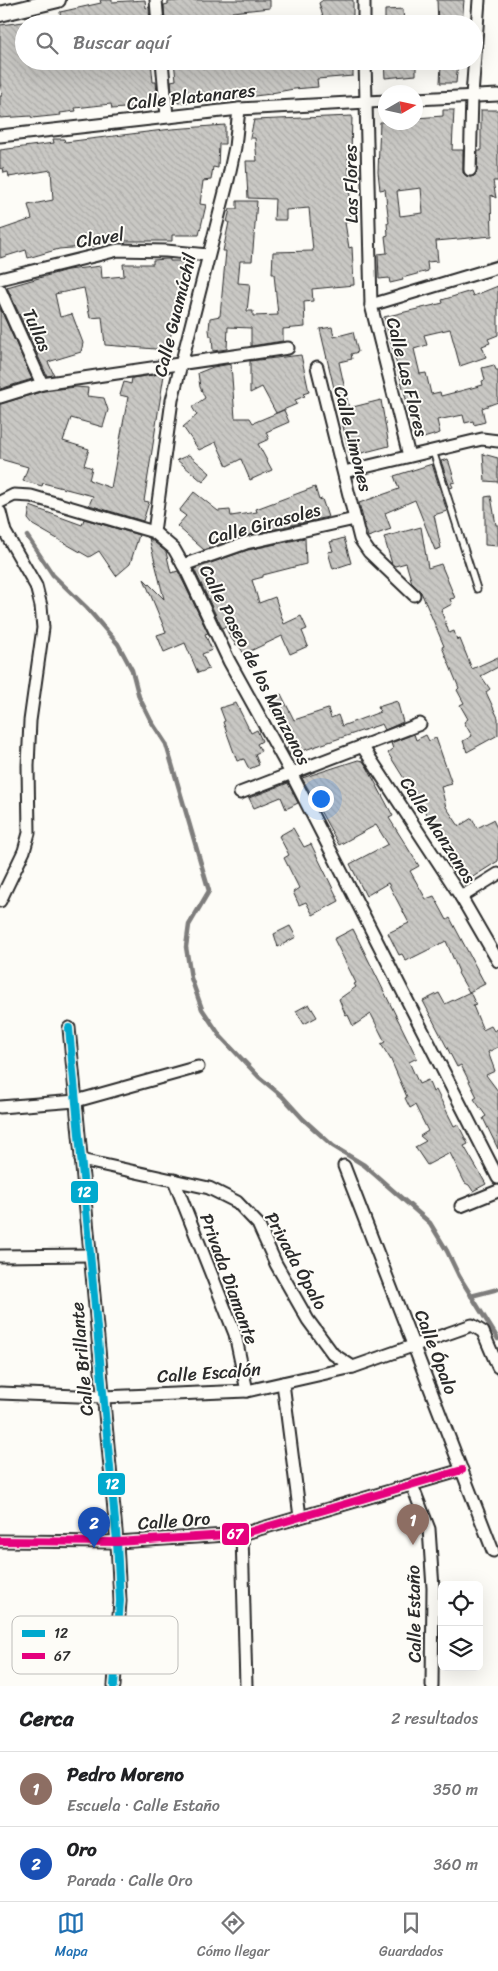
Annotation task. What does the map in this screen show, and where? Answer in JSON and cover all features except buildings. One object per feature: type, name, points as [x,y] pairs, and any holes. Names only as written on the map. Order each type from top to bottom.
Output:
[{"type":"street","points":[[0,14],[58,0]]},
{"type":"street","points":[[156,0],[157,15]]},
{"type":"street","points":[[364,0],[364,15]]},
{"type":"street","points":[[478,15],[479,0]]},
{"type":"street","points":[[163,70],[167,116]]},
{"type":"street","name":"Las Flores","points":[[365,70],[371,305]]},
{"type":"street","points":[[470,170],[474,70]]},
{"type":"street","points":[[423,99],[498,95]]},
{"type":"street","name":"Calle Platanares","points":[[0,136],[239,109],[378,101]]},
{"type":"street","name":"Calle Guamúchil","points":[[154,532],[172,400],[236,146],[239,109]]},
{"type":"street","name":"Clavel","points":[[0,279],[118,250],[166,250],[208,255]]},
{"type":"street","points":[[371,305],[498,267]]},
{"type":"street","name":"Tullas","points":[[0,290],[42,384]]},
{"type":"street","name":"Calle Las Flores","points":[[371,305],[409,456]]},
{"type":"street","points":[[0,398],[42,384],[181,362],[288,348]]},
{"type":"street","name":"Calle Limones","points":[[317,367],[360,539],[369,552],[414,595]]},
{"type":"street","points":[[344,472],[482,439],[498,441]]},
{"type":"street","name":"Calle Paseo de los Manzanos","points":[[0,502],[14,495],[31,496],[154,532],[174,549],[229,661],[291,773],[498,1178]]},
{"type":"street","points":[[0,512],[5,532],[36,586],[41,606],[42,628],[30,720],[28,766],[29,833],[24,851],[0,901]]},
{"type":"street","name":"Calle Girasoles","points":[[183,565],[246,543],[355,519]]},
{"type":"street","points":[[240,793],[420,724]]},
{"type":"street","name":"Calle Manzanos","points":[[362,746],[461,897],[498,961]]},
{"type":"street","points":[[461,897],[498,874]]},
{"type":"street","name":"Calle Brillante","points":[[69,1028],[118,1542],[119,1616]]},
{"type":"street","points":[[0,1107],[76,1101],[198,1067]]},
{"type":"street","name":"Privada Ópalo","points":[[81,1160],[209,1188],[237,1202],[258,1224],[276,1264],[308,1320],[333,1354],[352,1367]]},
{"type":"street","name":"Calle Ópalo","points":[[344,1166],[493,1550]]},
{"type":"street","name":"Privada Diamante","points":[[174,1180],[235,1334],[247,1391]]},
{"type":"street","points":[[460,1206],[498,1191]]},
{"type":"street","points":[[0,1256],[90,1255]]},
{"type":"street","name":"Calle Escalón","points":[[0,1393],[103,1397],[247,1391],[352,1367],[472,1325],[483,1332],[498,1367]]},
{"type":"street","points":[[283,1383],[300,1517]]},
{"type":"street","name":"Calle Oro","points":[[0,1541],[118,1542],[242,1534],[462,1470]]},
{"type":"street","name":"Calle Estaño","points":[[412,1485],[429,1529],[433,1588],[432,1686]]},
{"type":"street","points":[[242,1534],[246,1686]]},
{"type":"lane","points":[[433,451],[477,588]]},
{"type":"waterway","points":[[27,536],[53,575],[87,608],[118,644],[132,670],[139,697],[151,721],[166,744],[209,891],[189,925],[186,947],[191,978],[202,1009],[221,1037],[303,1119],[333,1146],[364,1165],[430,1223],[459,1276],[498,1339]]},
{"type":"waterway","points":[[471,1296],[498,1289]]},
{"type":"transit line","name":"12","points":[[69,1028],[117,1542],[119,1616]]},
{"type":"transit line","name":"67","points":[[0,1541],[117,1542],[242,1534],[462,1470]]},
{"type":"transit line","name":"12","points":[[114,1686],[115,1674]]},
{"type":"place","name":"Pedro Moreno","points":[[413,1545]]},
{"type":"place","name":"Oro","points":[[94,1548]]}]
